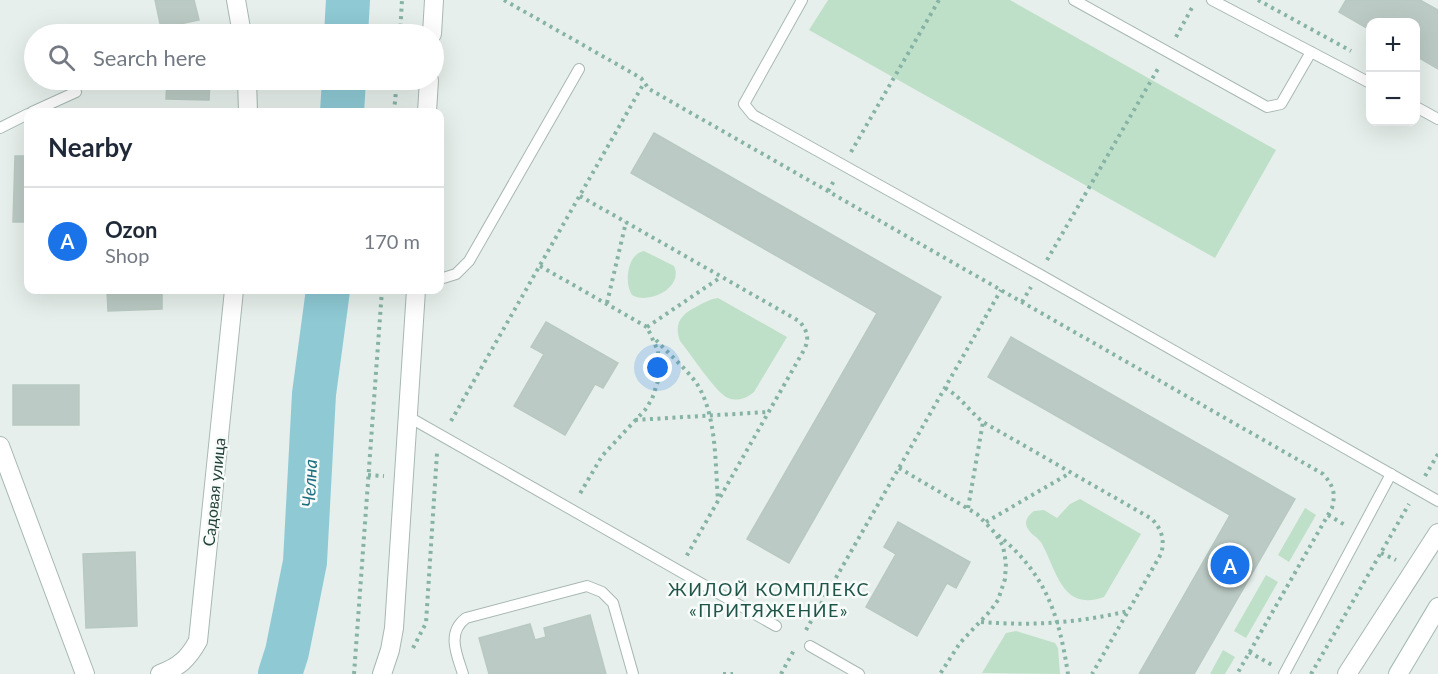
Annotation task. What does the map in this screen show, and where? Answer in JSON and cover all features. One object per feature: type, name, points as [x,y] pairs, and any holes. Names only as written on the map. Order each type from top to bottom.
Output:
[{"type":"street","points":[[236,0],[241,24]]},
{"type":"street","points":[[433,24],[434,0]]},
{"type":"street","points":[[247,90],[248,108]]},
{"type":"street","points":[[427,108],[428,90]]},
{"type":"street","name":"Садовая улица","points":[[160,674],[178,668],[190,657],[198,641],[234,294]]},
{"type":"street","points":[[382,674],[394,628],[416,294]]},
{"type":"street","points":[[0,446],[85,674]]},
{"type":"street","points":[[1347,674],[1438,533]]},
{"type":"street","points":[[1398,674],[1438,607]]},
{"type":"lane","points":[[802,0],[744,104],[753,115],[1039,274],[1438,501]]},
{"type":"lane","points":[[1074,0],[1267,107],[1281,104],[1311,52]]},
{"type":"lane","points":[[1212,0],[1366,80]]},
{"type":"lane","points":[[444,278],[456,274],[469,261],[579,69]]},
{"type":"lane","points":[[41,108],[76,92]]},
{"type":"lane","points":[[1420,109],[1438,119]]},
{"type":"lane","points":[[0,128],[24,116]]},
{"type":"lane","points":[[407,416],[776,626]]},
{"type":"lane","points":[[1284,673],[1391,474]]},
{"type":"lane","points":[[463,674],[454,636],[456,628],[465,618],[587,586],[602,592],[613,603],[633,674]]},
{"type":"lane","points":[[810,646],[859,674]]},
{"type":"path","points":[[401,24],[402,0]]},
{"type":"path","points":[[504,0],[640,78],[649,89],[1323,474],[1334,489],[1332,508],[1237,674]]},
{"type":"path","points":[[828,191],[939,0]]},
{"type":"path","points":[[1022,302],[1197,0]]},
{"type":"path","points":[[1258,0],[1360,56]]},
{"type":"path","points":[[410,653],[426,624],[438,446],[442,436],[644,83]]},
{"type":"path","points":[[394,108],[396,90]]},
{"type":"path","points":[[580,196],[799,321],[807,332],[807,344],[804,350],[678,570]]},
{"type":"path","points":[[606,304],[626,222]]},
{"type":"path","points":[[540,266],[647,327],[654,338],[694,381],[706,401],[710,416],[718,500]]},
{"type":"path","points":[[647,327],[721,276]]},
{"type":"path","points":[[781,674],[1001,290]]},
{"type":"path","points":[[354,674],[382,294]]},
{"type":"path","points":[[571,509],[602,456],[645,410],[658,387],[661,363],[654,338]]},
{"type":"path","points":[[945,388],[956,394],[970,412],[983,422],[1152,519],[1161,531],[1163,546],[1161,554],[1092,674]]},
{"type":"path","points":[[634,420],[768,412]]},
{"type":"path","points":[[968,508],[983,422]]},
{"type":"path","points":[[1311,674],[1438,454]]},
{"type":"path","points":[[899,468],[968,508],[986,522],[1003,546],[1006,563],[1005,579],[998,600],[960,643],[940,674]]},
{"type":"path","points":[[986,522],[1071,473]]},
{"type":"path","points":[[995,533],[1017,551],[1045,591],[1059,624],[1068,674]]},
{"type":"path","points":[[980,621],[1010,624],[1059,624],[1094,619],[1128,610]]},
{"type":"path","points":[[800,640],[810,646]]},
{"type":"path","points":[[1249,652],[1284,673]]},
{"type":"path","points":[[723,674],[733,674]]},
{"type":"green space","points":[[828,0],[1010,0],[1276,150],[1215,258],[809,30]]},
{"type":"green space","points":[[644,251],[674,266],[676,274],[674,281],[663,293],[639,298],[632,295],[628,277],[634,257]]},
{"type":"green space","points":[[718,298],[787,337],[754,392],[742,399],[728,398],[717,389],[680,341],[678,335],[678,325],[686,313]]},
{"type":"green space","points":[[1080,499],[1141,534],[1104,597],[1090,600],[1079,599],[1063,586],[1042,544],[1030,532],[1026,522],[1034,511],[1044,510],[1057,518],[1070,504]]},
{"type":"green space","points":[[1305,508],[1316,515],[1289,562],[1278,555]]},
{"type":"green space","points":[[1266,575],[1278,582],[1246,638],[1234,631]]},
{"type":"green space","points":[[1016,631],[1055,643],[1058,648],[1060,674],[982,673],[1006,633]]},
{"type":"green space","points":[[1223,650],[1235,657],[1225,674],[1210,674]]},
{"type":"building","points":[[155,0],[194,0],[199,20],[180,24],[160,24]]},
{"type":"building","points":[[1346,0],[1420,0],[1438,10],[1438,69],[1420,58],[1420,18],[1366,18],[1366,28],[1339,12]]},
{"type":"building","points":[[166,90],[210,90],[209,100],[166,99]]},
{"type":"building","points":[[654,133],[941,297],[789,563],[747,539],[877,313],[631,173]]},
{"type":"building","points":[[15,156],[24,156],[24,222],[13,222]]},
{"type":"building","points":[[107,294],[162,294],[162,309],[108,311]]},
{"type":"building","points":[[546,322],[618,363],[603,388],[595,384],[565,435],[514,406],[544,354],[531,347]]},
{"type":"building","points":[[1011,337],[1295,499],[1194,674],[1139,674],[1230,515],[988,377]]},
{"type":"building","points":[[13,385],[79,385],[79,425],[13,425]]},
{"type":"building","points":[[898,522],[970,562],[956,588],[947,583],[917,636],[866,607],[896,554],[884,547]]},
{"type":"building","points":[[135,552],[137,626],[86,628],[83,554]]},
{"type":"building","points":[[590,615],[606,674],[489,674],[479,638],[530,624],[535,640],[546,637],[544,628]]},
{"type":"waterway","name":"Челна","points":[[347,24],[348,0]]},
{"type":"waterway","name":"Челна","points":[[342,108],[343,90]]},
{"type":"waterway","name":"Челна","points":[[280,674],[287,652],[305,562],[314,394],[327,294]]},
{"type":"place","name":"Ozon","points":[[1230,565]]},
{"type":"district","name":"ЖИЛОЙ КОМПЛЕКС «ПРИТЯЖЕНИЕ»","points":[[769,600]]}]
